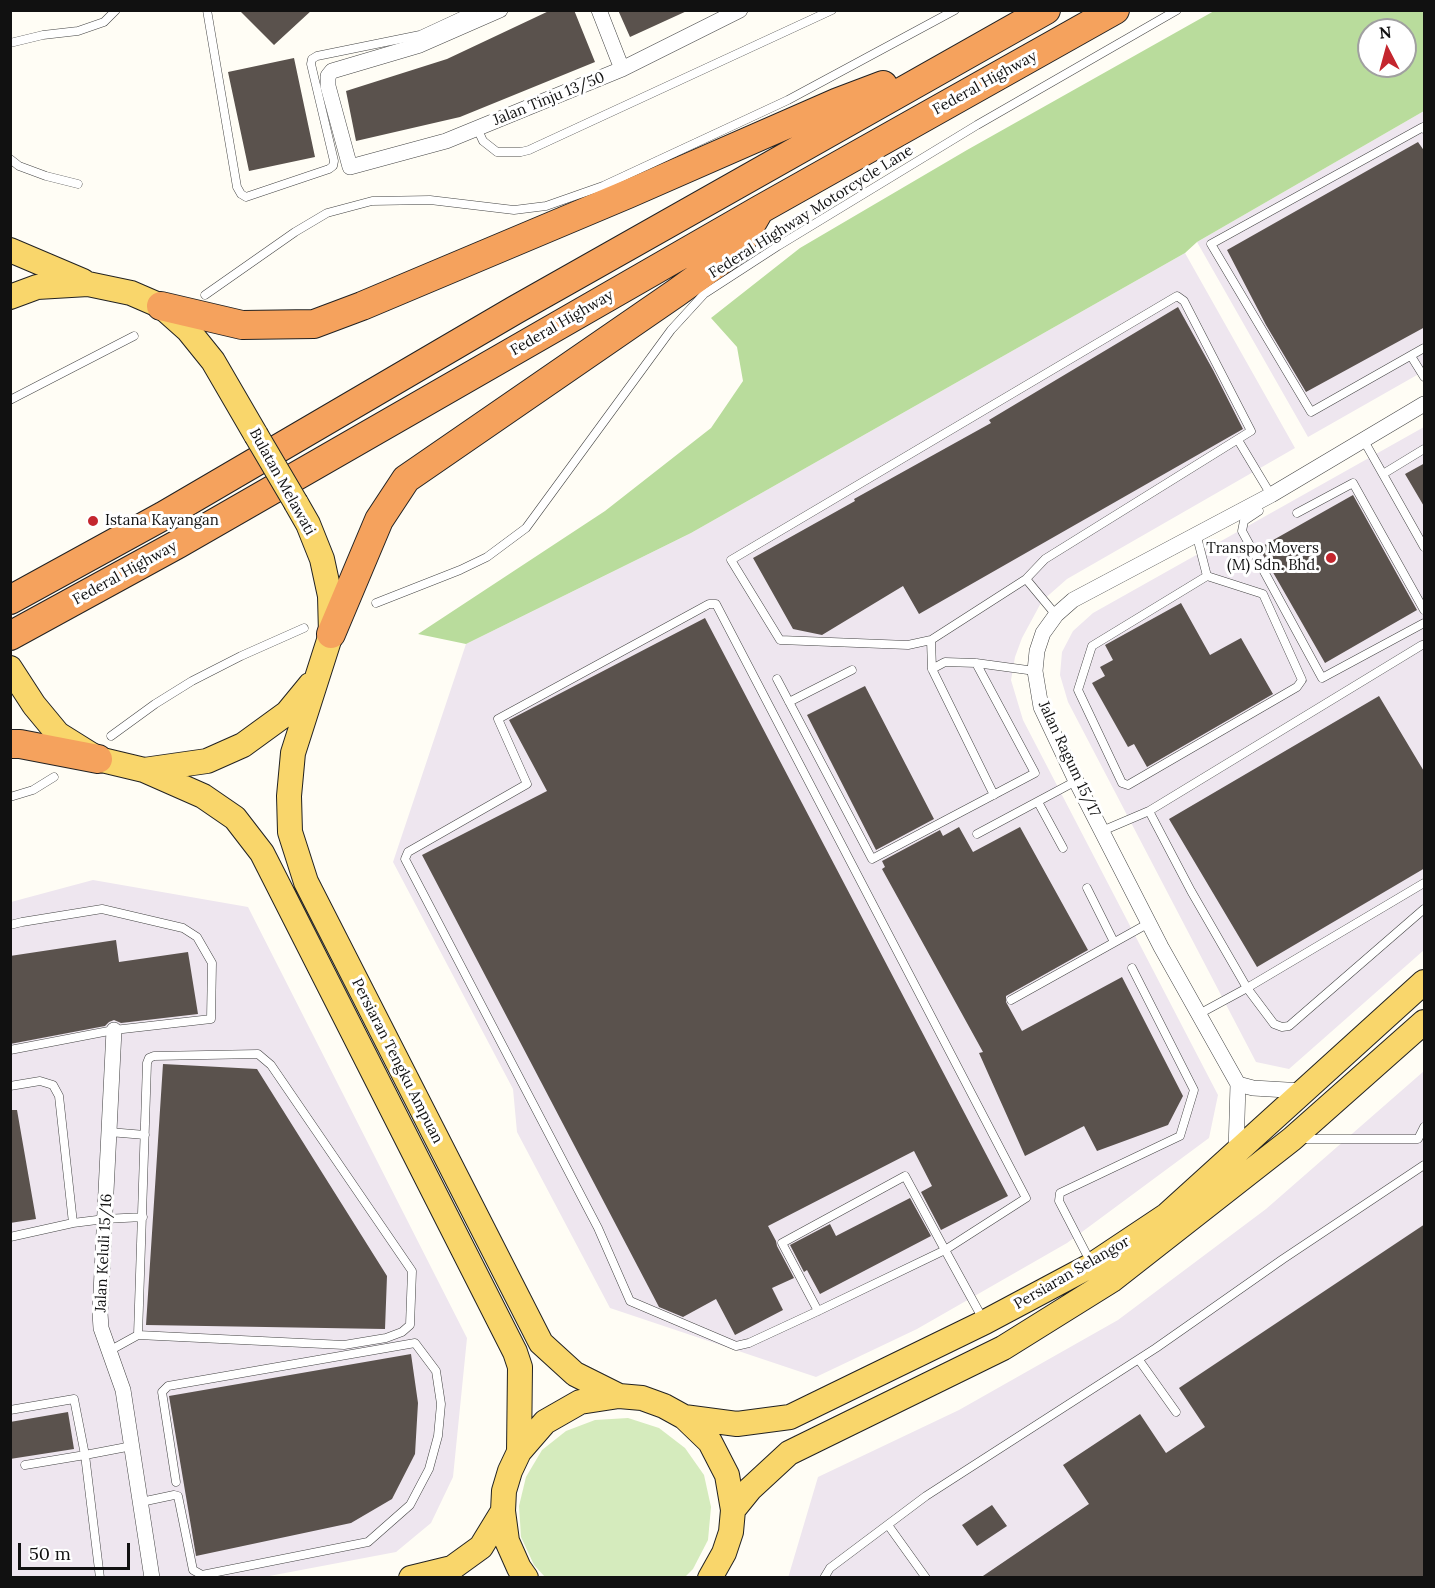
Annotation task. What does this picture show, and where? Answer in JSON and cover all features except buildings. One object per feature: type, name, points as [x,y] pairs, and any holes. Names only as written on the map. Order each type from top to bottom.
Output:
[{"type":"highway","name":"Federal Highway","points":[[10,600],[163,516],[515,310],[1046,10]]},
{"type":"highway","name":"Federal Highway","points":[[10,636],[188,538],[760,209],[1115,10]]},
{"type":"highway","points":[[161,306],[242,325],[314,324],[628,194],[838,102],[968,53]]},
{"type":"highway","points":[[318,631],[379,520],[406,478],[737,249],[760,209]]},
{"type":"highway","points":[[10,744],[104,748]]},
{"type":"main road","points":[[10,250],[88,284]]},
{"type":"main road","name":"Bulatan Melawati","points":[[10,297],[37,287],[88,284],[131,293],[161,306],[188,330],[213,361],[308,524],[322,559],[330,596],[318,631],[317,677],[286,713],[243,745],[207,760],[144,770],[104,748],[58,734],[34,705],[11,670]]},
{"type":"main road","name":"Persiaran Tengku Ampuan","points":[[317,677],[292,753],[289,795],[291,832],[306,882],[541,1343],[576,1374],[619,1396]]},
{"type":"main road","name":"Persiaran Tengku Ampuan","points":[[144,770],[203,796],[235,818],[262,853],[515,1352],[520,1367],[519,1452]]},
{"type":"main road","name":"Persiaran Selangor","points":[[684,1417],[737,1424],[790,1417],[985,1322],[1092,1265],[1167,1215],[1425,982]]},
{"type":"main road","name":"Persiaran Selangor","points":[[733,1510],[750,1490],[789,1454],[1003,1348],[1112,1280],[1292,1139],[1425,1022]]},
{"type":"main road","points":[[526,1578],[507,1541],[503,1511],[504,1491],[519,1452],[545,1422],[562,1412],[580,1402],[619,1396],[642,1398],[684,1417],[710,1442],[719,1458],[727,1474],[733,1510],[731,1532],[717,1578]]},
{"type":"main road","points":[[411,1578],[452,1568],[481,1547],[503,1511]]},
{"type":"main road","points":[[710,1578],[724,1553]]},
{"type":"street","name":"Jalan Tinju 13/50","points":[[500,10],[420,45],[332,71],[328,76],[328,86],[350,167],[446,141],[622,69],[740,10]]},
{"type":"street","points":[[599,10],[622,69]]},
{"type":"street","name":"Jalan Ragum 15/17","points":[[1238,1084],[1161,947],[1041,707],[1035,670],[1037,651],[1043,633],[1056,615],[1073,600],[1271,495],[1425,404]]},
{"type":"street","name":"Jalan Keluli 15/16","points":[[114,1030],[101,1328],[123,1390],[152,1578]]},
{"type":"street","points":[[1236,1152],[1238,1084],[1253,1088],[1304,1091]]},
{"type":"lane","points":[[10,44],[44,35],[78,31],[104,22],[116,10]]},
{"type":"lane","points":[[207,10],[237,187],[246,197],[333,166],[334,161],[311,64],[312,59],[317,56],[420,35],[474,10]]},
{"type":"lane","points":[[477,128],[483,141],[497,152],[529,150],[832,10]]},
{"type":"lane","points":[[205,294],[295,232],[327,213],[372,201],[430,200],[514,210],[546,206],[603,186],[788,100],[955,10]]},
{"type":"lane","name":"Federal Highway Motorcycle Lane","points":[[376,603],[487,557],[526,528],[671,330],[704,294],[778,246],[977,125],[1177,10]]},
{"type":"lane","points":[[1425,129],[1423,127],[1211,244],[1311,412],[1425,348]]},
{"type":"lane","points":[[10,159],[19,166],[46,176],[78,184]]},
{"type":"lane","points":[[628,194],[654,162]]},
{"type":"lane","points":[[676,293],[728,279]]},
{"type":"lane","points":[[1177,296],[1184,301],[1251,431],[1238,440],[1045,559],[1026,579],[931,640],[908,645],[780,640],[731,560],[1177,296]]},
{"type":"lane","points":[[10,400],[134,336]]},
{"type":"lane","points":[[1411,356],[1425,377]]},
{"type":"lane","points":[[1363,439],[1425,547]]},
{"type":"lane","points":[[1238,440],[1271,495]]},
{"type":"lane","points":[[1383,474],[1425,449]]},
{"type":"lane","points":[[1298,513],[1353,483],[1425,610]]},
{"type":"lane","points":[[1251,505],[1259,511],[1244,521],[1242,531],[1322,678],[1425,623]]},
{"type":"lane","points":[[1196,533],[1207,576]]},
{"type":"lane","points":[[1207,576],[1263,594],[1302,680],[1298,687],[1128,785],[1122,783],[1078,690],[1092,646],[1207,576]]},
{"type":"lane","points":[[1026,579],[1056,615]]},
{"type":"lane","points":[[709,604],[716,604],[1026,1198],[945,1250],[749,1343],[736,1346],[630,1301],[598,1228],[405,859],[408,852],[527,784],[498,719],[709,604]]},
{"type":"lane","points":[[104,748],[155,704],[192,681],[241,656],[318,631]]},
{"type":"lane","points":[[931,640],[932,669],[994,795]]},
{"type":"lane","points":[[1102,831],[1149,811],[1425,645]]},
{"type":"lane","points":[[932,669],[945,662],[1035,670]]},
{"type":"lane","points":[[777,679],[872,859],[1035,773],[976,663]]},
{"type":"lane","points":[[789,702],[852,670]]},
{"type":"lane","points":[[10,797],[33,790],[54,777]]},
{"type":"lane","points":[[977,834],[1076,781]]},
{"type":"lane","points":[[1038,802],[1063,848]]},
{"type":"lane","points":[[1149,811],[1191,891],[1247,988],[1274,1024],[1282,1027],[1289,1026],[1425,909]]},
{"type":"lane","points":[[1199,1014],[1425,883]]},
{"type":"lane","points":[[1087,888],[1114,942]]},
{"type":"lane","points":[[10,925],[102,909],[183,928],[197,936],[212,963],[211,1019],[114,1030],[10,1050]]},
{"type":"lane","points":[[1011,1000],[1149,922]]},
{"type":"lane","points":[[1092,1265],[1059,1201],[1060,1193],[1180,1136],[1194,1090],[1132,968]]},
{"type":"lane","points":[[109,1351],[138,1335],[344,1345],[386,1338],[402,1332],[410,1325],[412,1271],[272,1065],[258,1054],[154,1056],[149,1058],[147,1063],[138,1335]]},
{"type":"lane","points":[[10,1086],[40,1081],[53,1085],[59,1096],[73,1223]]},
{"type":"lane","points":[[1418,1138],[1425,1127]]},
{"type":"lane","points":[[109,1132],[145,1135]]},
{"type":"lane","points":[[1292,1139],[1418,1138]]},
{"type":"lane","points":[[1418,1138],[1425,1147]]},
{"type":"lane","points":[[824,1578],[830,1568],[926,1496],[1139,1359],[1283,1259],[1425,1165]]},
{"type":"lane","points":[[818,1311],[782,1243],[905,1176],[985,1322]]},
{"type":"lane","points":[[10,1237],[73,1223],[143,1217]]},
{"type":"lane","points":[[141,1502],[178,1496],[193,1570],[202,1575],[368,1542],[410,1505],[429,1469],[438,1436],[441,1404],[436,1371],[415,1343],[168,1386],[162,1392],[176,1482]]},
{"type":"lane","points":[[1139,1359],[1176,1412]]},
{"type":"lane","points":[[10,1410],[74,1399],[85,1455],[100,1578]]},
{"type":"lane","points":[[26,1466],[132,1446]]},
{"type":"lane","points":[[888,1525],[926,1578]]},
{"type":"shaded area","points":[[1424,111],[1424,371],[1308,437],[1197,242]]},
{"type":"shaded area","points":[[1185,253],[1295,448],[1067,579],[1042,601],[1022,638],[1015,657],[1011,680],[1023,720],[1218,1095],[1209,1138],[1067,1243],[917,1329],[816,1377],[610,1308],[517,1132],[513,1089],[393,862],[466,644],[691,533]]},
{"type":"shaded area","points":[[1424,427],[1424,950],[1289,1069],[1256,1062],[1068,702],[1060,675],[1062,652],[1073,631],[1093,613]]},
{"type":"shaded area","points":[[93,880],[248,907],[467,1338],[453,1477],[431,1523],[396,1552],[264,1577],[11,1578],[11,902]]},
{"type":"shaded area","points":[[1424,1071],[1424,1577],[788,1578],[818,1477],[959,1410],[1118,1320],[1266,1209]]},
{"type":"green space","points":[[1214,11],[1424,11],[1424,111],[1197,242],[1185,253],[691,533],[466,644],[418,634],[605,511],[711,428],[743,381],[737,347],[711,318],[800,248],[967,150]]},
{"type":"green space","points":[[628,1418],[659,1428],[685,1448],[704,1475],[711,1507],[708,1540],[693,1569],[685,1577],[545,1577],[534,1565],[521,1537],[519,1506],[526,1477],[542,1450],[566,1431],[595,1420]]},
{"type":"place","name":"Istana Kayangan","points":[[93,521]]},
{"type":"place","name":"Transpo Movers (M) Sdn. Bhd.","points":[[1331,558]]}]
